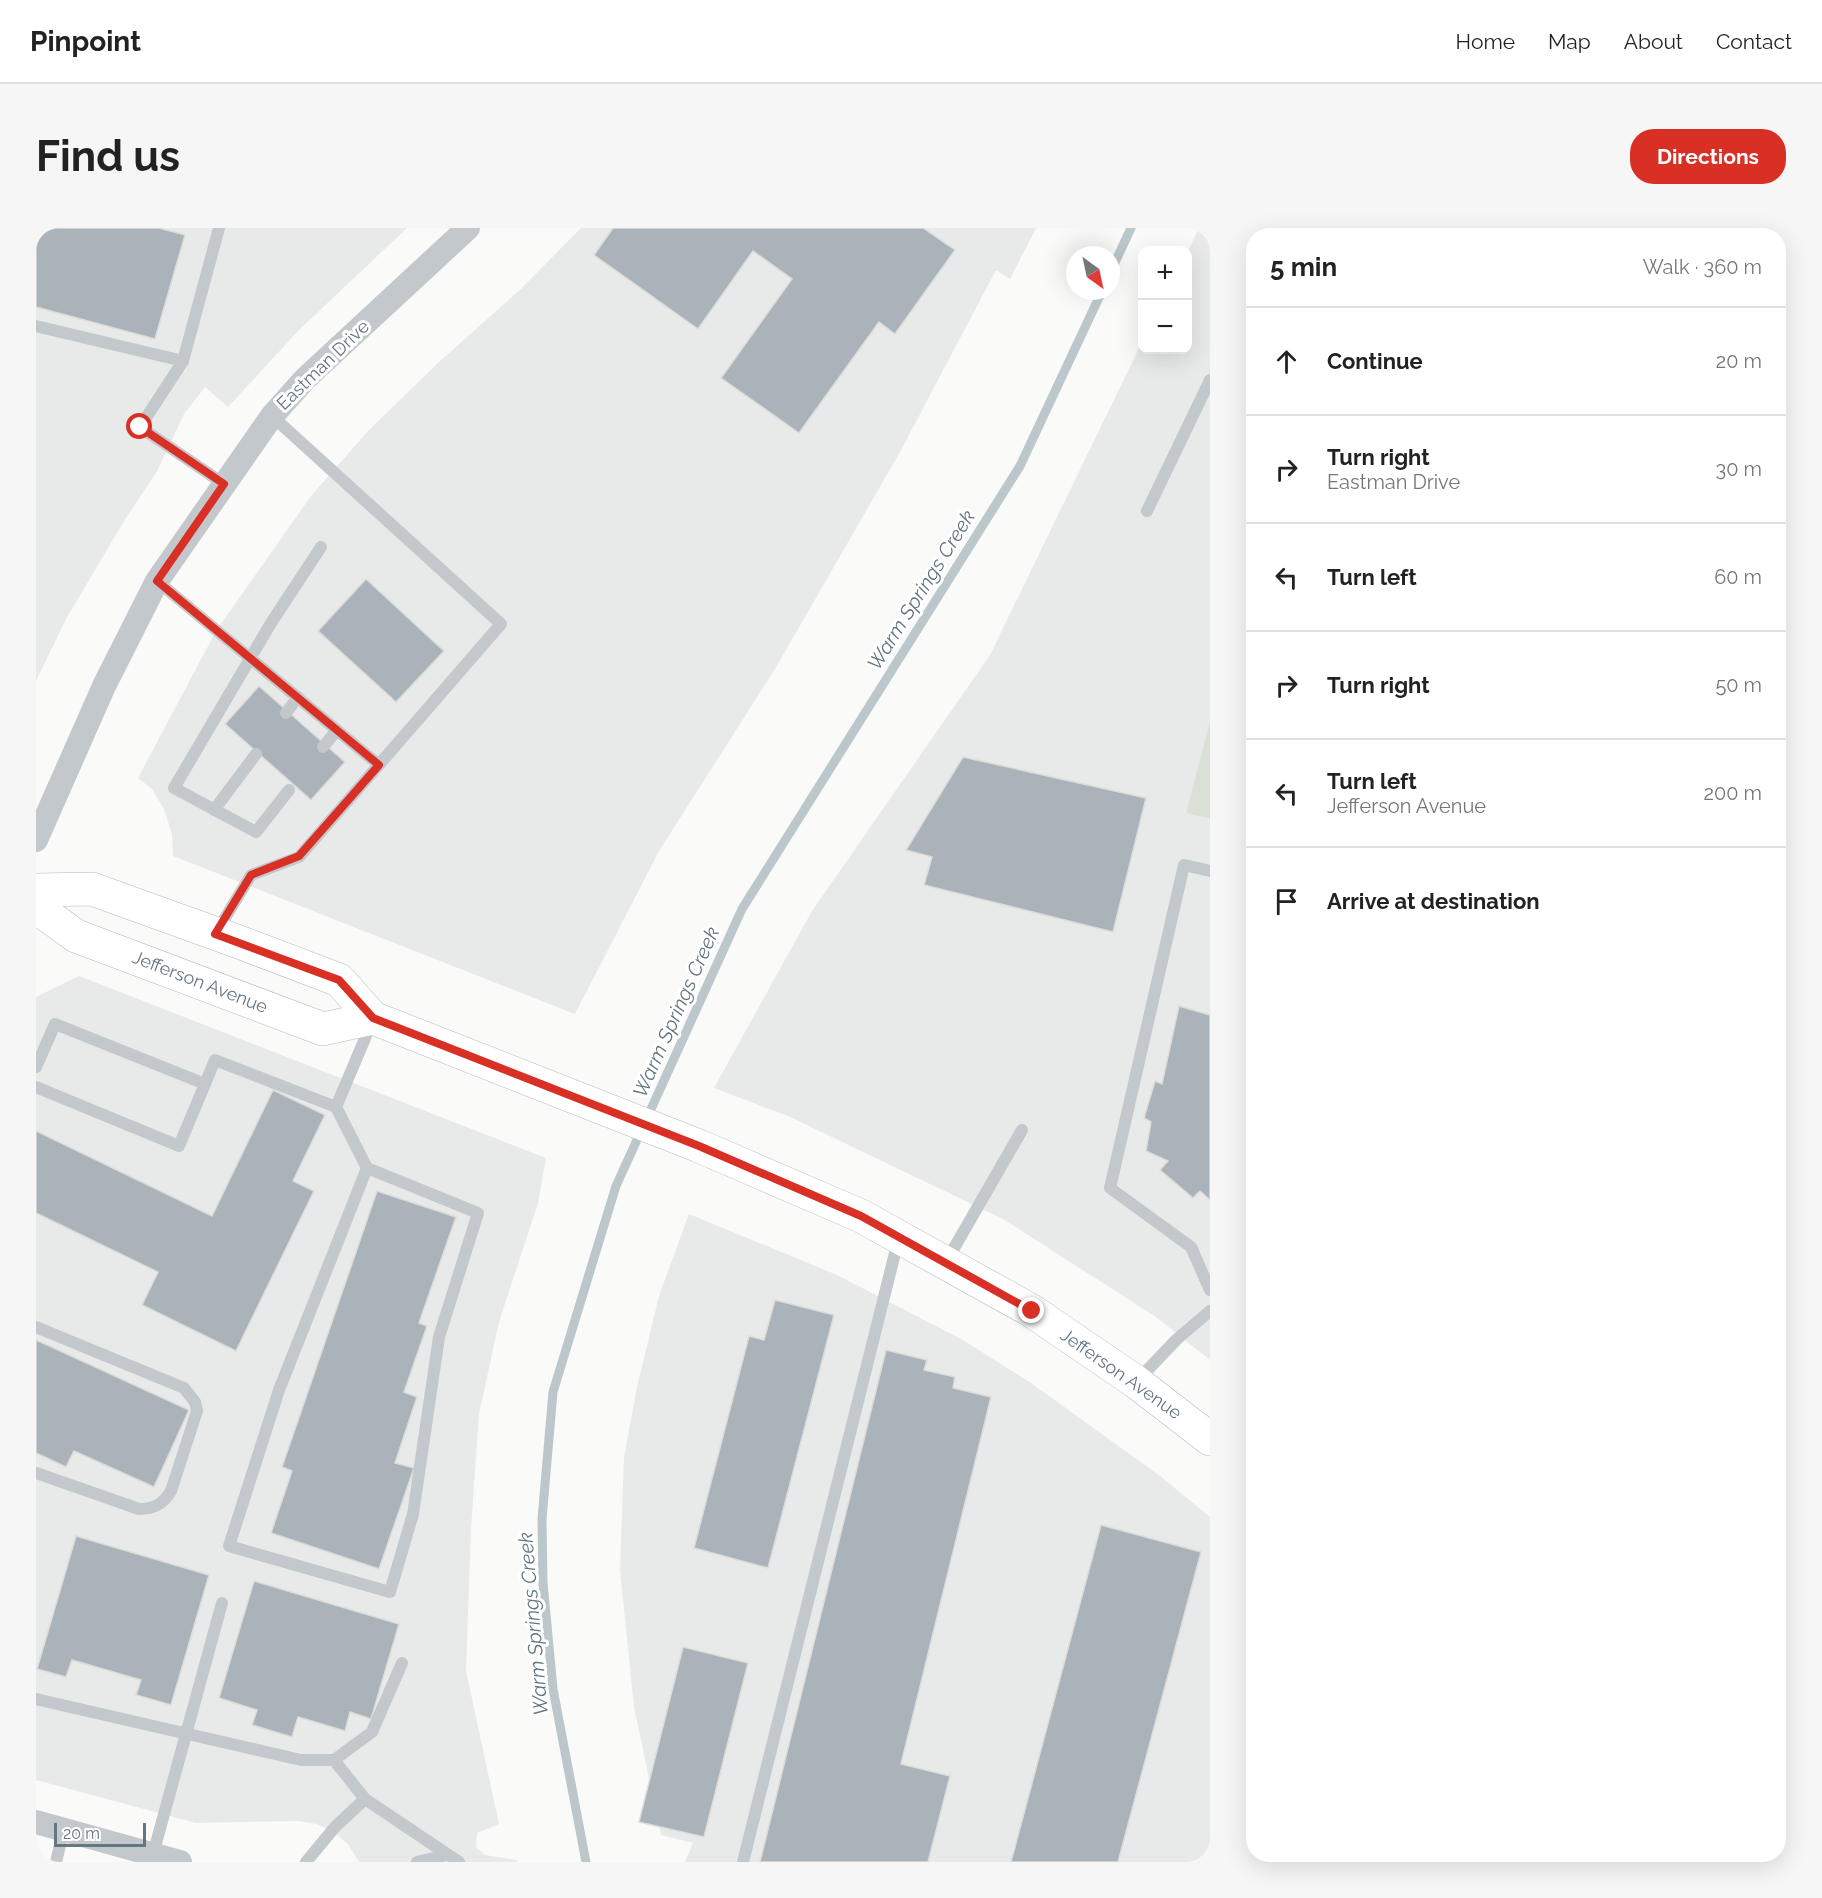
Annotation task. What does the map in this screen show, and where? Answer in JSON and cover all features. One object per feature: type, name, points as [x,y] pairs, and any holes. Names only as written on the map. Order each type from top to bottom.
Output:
[{"type":"main road","name":"Jefferson Avenue","points":[[36,890],[92,888],[339,980],[373,1018],[699,1146],[861,1216],[1032,1311],[1136,1382],[1210,1439]]},
{"type":"main road","name":"Jefferson Avenue","points":[[36,907],[76,936],[324,1029],[373,1018]]},
{"type":"street","name":"Eastman Drive","points":[[36,840],[104,686],[157,581],[272,416],[305,379],[468,228]]},
{"type":"street","points":[[36,1822],[152,1858],[180,1862]]},
{"type":"lane","points":[[219,228],[183,361],[140,427],[224,484]]},
{"type":"lane","points":[[36,326],[183,361]]},
{"type":"lane","points":[[1147,511],[1210,380]]},
{"type":"lane","points":[[215,934],[251,875],[299,856],[501,624],[272,416]]},
{"type":"lane","points":[[289,790],[256,832],[174,788],[250,658],[321,547]]},
{"type":"lane","points":[[157,581],[379,765]]},
{"type":"lane","points":[[286,713],[298,697]]},
{"type":"lane","points":[[323,747],[337,730]]},
{"type":"lane","points":[[214,810],[256,754]]},
{"type":"lane","points":[[1210,871],[1184,865],[1110,1188],[1191,1247],[1210,1290]]},
{"type":"lane","points":[[336,1107],[373,1018]]},
{"type":"lane","points":[[36,1067],[55,1024],[205,1084]]},
{"type":"lane","points":[[36,1087],[179,1146],[215,1060],[336,1107],[367,1168],[478,1213],[439,1337],[413,1514],[390,1592],[229,1546],[279,1390],[367,1168]]},
{"type":"lane","points":[[946,1263],[1022,1130]]},
{"type":"lane","points":[[743,1862],[899,1237]]},
{"type":"lane","points":[[1136,1382],[1177,1339],[1210,1311]]},
{"type":"lane","points":[[36,1328],[184,1388],[195,1402],[197,1411],[171,1491],[166,1499],[151,1509],[139,1509],[36,1473]]},
{"type":"lane","points":[[152,1858],[222,1603]]},
{"type":"lane","points":[[36,1699],[301,1761],[334,1760],[372,1732],[402,1663]]},
{"type":"lane","points":[[334,1760],[365,1799],[459,1862]]},
{"type":"lane","points":[[306,1862],[335,1827],[365,1799]]},
{"type":"lane","points":[[56,1862],[64,1830]]},
{"type":"lane","points":[[417,1862],[446,1855]]},
{"type":"shaded area","points":[[36,228],[407,228],[299,330],[228,407],[205,387],[184,414],[157,471],[124,521],[66,619],[36,681]]},
{"type":"shaded area","points":[[581,228],[1036,228],[1010,279],[996,270],[900,452],[775,669],[659,851],[575,1014],[173,856],[172,834],[164,809],[152,789],[138,778],[216,631],[311,496],[369,430],[439,362],[522,288]]},
{"type":"shaded area","points":[[1199,228],[1210,228],[1210,725],[1186,813],[1210,819],[1210,1360],[1156,1317],[1003,1219],[788,1116],[714,1088],[812,911],[990,655],[1138,350],[1138,354],[1192,354],[1190,246]]},
{"type":"shaded area","points":[[1210,722],[1210,819],[1186,813]]},
{"type":"shaded area","points":[[79,976],[546,1158],[538,1203],[499,1322],[479,1414],[471,1528],[466,1671],[499,1824],[477,1833],[476,1847],[485,1855],[517,1860],[517,1862],[359,1862],[348,1844],[334,1832],[316,1824],[299,1821],[196,1823],[36,1780],[36,997]]},
{"type":"shaded area","points":[[689,1214],[837,1275],[963,1340],[1031,1383],[1160,1476],[1210,1517],[1210,1862],[685,1862],[693,1843],[661,1835],[634,1707],[620,1570],[624,1457],[637,1387],[659,1296]]},
{"type":"building","points":[[36,228],[159,228],[185,235],[155,339],[36,307]]},
{"type":"building","points":[[613,228],[923,228],[955,250],[895,334],[879,322],[799,433],[721,378],[792,279],[753,251],[698,329],[594,255]]},
{"type":"building","points":[[366,579],[444,651],[396,702],[318,631]]},
{"type":"building","points":[[259,686],[345,762],[311,800],[225,724]]},
{"type":"building","points":[[963,757],[1146,798],[1113,932],[924,885],[932,857],[906,850]]},
{"type":"building","points":[[1179,1006],[1210,1015],[1210,1200],[1200,1191],[1193,1198],[1160,1170],[1168,1161],[1146,1151],[1151,1122],[1144,1118],[1155,1081],[1162,1084]]},
{"type":"building","points":[[273,1090],[325,1115],[293,1181],[314,1191],[236,1351],[142,1305],[158,1272],[36,1213],[36,1131],[212,1216]]},
{"type":"building","points":[[377,1191],[456,1217],[419,1323],[427,1326],[404,1392],[417,1397],[395,1463],[414,1468],[379,1569],[271,1533],[292,1471],[282,1467]]},
{"type":"building","points":[[775,1300],[834,1315],[768,1568],[694,1548],[749,1336],[764,1340]]},
{"type":"building","points":[[36,1340],[189,1410],[154,1487],[74,1451],[66,1467],[36,1453]]},
{"type":"building","points":[[886,1350],[927,1360],[924,1370],[955,1377],[953,1388],[991,1397],[901,1764],[950,1776],[928,1862],[760,1862]]},
{"type":"building","points":[[1101,1525],[1201,1552],[1118,1862],[1011,1862]]},
{"type":"building","points":[[76,1536],[209,1575],[171,1705],[136,1695],[141,1680],[72,1660],[66,1677],[37,1669]]},
{"type":"building","points":[[254,1581],[399,1624],[371,1719],[350,1712],[345,1731],[298,1717],[292,1737],[252,1725],[257,1710],[219,1698]]},
{"type":"building","points":[[683,1647],[748,1663],[704,1837],[639,1822]]},
{"type":"waterway","name":"Warm Springs Creek","points":[[1120,252],[1131,228]]},
{"type":"waterway","name":"Warm Springs Creek","points":[[586,1862],[553,1689],[543,1583],[542,1519],[553,1392],[616,1186],[742,909],[1020,466],[1098,300]]},
{"type":"route","points":[[140,427],[224,484],[157,581],[379,765],[299,856],[251,875],[215,934],[339,980],[373,1018],[699,1146],[861,1216],[1032,1311]]}]
